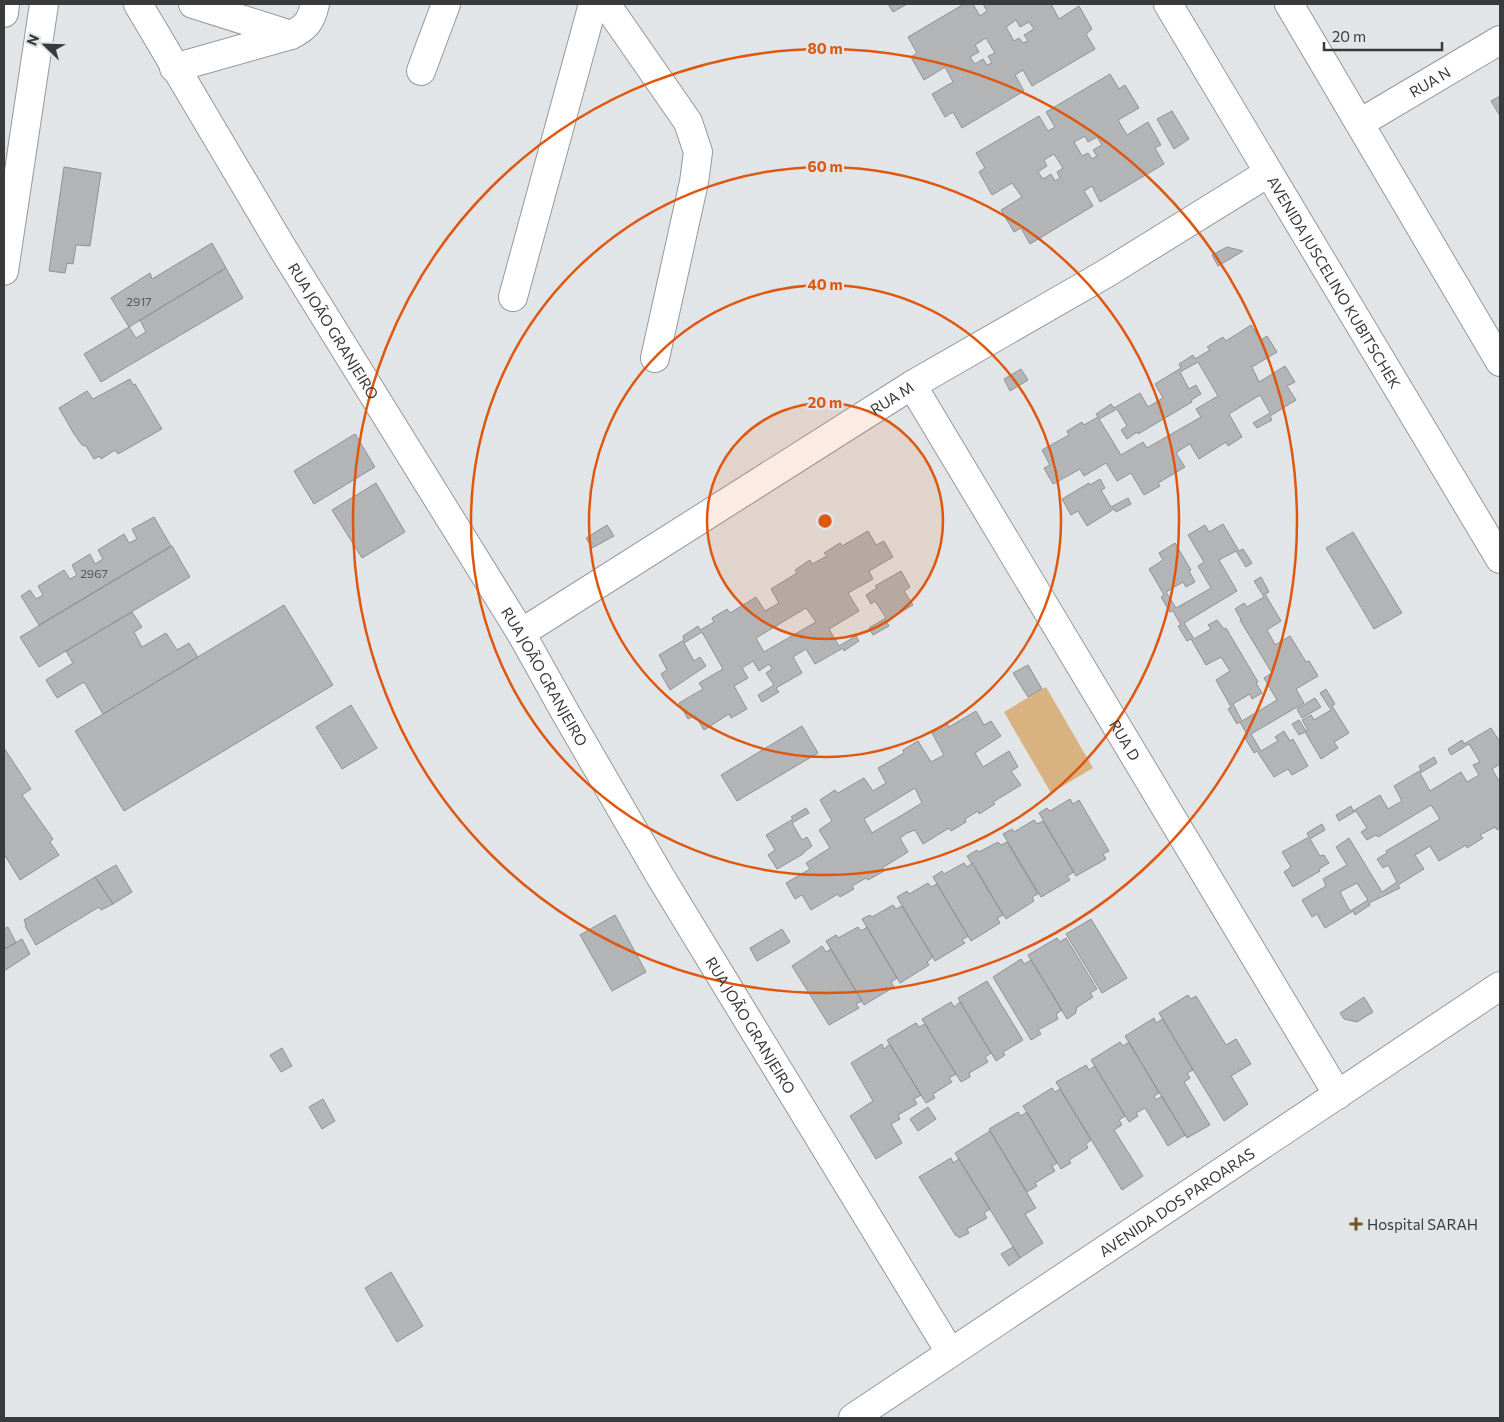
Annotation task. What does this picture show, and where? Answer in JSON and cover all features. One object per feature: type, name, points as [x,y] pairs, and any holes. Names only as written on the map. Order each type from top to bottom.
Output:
[{"type":"street","points":[[4,13],[5,4]]},
{"type":"street","points":[[4,271],[44,4]]},
{"type":"street","name":"RUA JOÃO GRANJEIRO","points":[[138,4],[174,68],[283,249],[521,633],[564,712],[660,876],[950,1352]]},
{"type":"street","points":[[193,4],[291,35]]},
{"type":"street","points":[[174,68],[291,35],[305,28],[313,13],[315,4]]},
{"type":"street","points":[[421,71],[446,4]]},
{"type":"street","points":[[513,297],[593,4]]},
{"type":"street","points":[[606,4],[688,122],[698,152],[694,182],[655,358]]},
{"type":"street","name":"AVENIDA JUSCELINO KUBITSCHEK","points":[[1168,4],[1500,559]]},
{"type":"street","points":[[1289,4],[1500,362]]},
{"type":"street","name":"RUA N","points":[[1360,123],[1500,40]]},
{"type":"street","name":"RUA M","points":[[521,633],[912,385],[1105,274],[1268,173]]},
{"type":"street","name":"RUA D","points":[[912,385],[1338,1095]]},
{"type":"street","name":"AVENIDA DOS PAROARAS","points":[[852,1418],[1500,986]]},
{"type":"shaded area","points":[[1046,687],[1093,768],[1051,793],[1004,712]]},
{"type":"building","points":[[888,4],[907,4],[893,12]]},
{"type":"building","points":[[964,4],[973,4],[980,16],[987,11],[983,4],[1051,4],[1059,19],[1079,6],[1092,29],[1086,34],[1095,49],[1032,86],[1023,70],[1015,75],[1024,91],[962,128],[953,112],[945,117],[932,94],[953,82],[945,67],[924,80],[911,57],[917,53],[908,37]],"holes":[[[1016,20],[1020,27],[1029,22],[1034,29],[1024,35],[1028,41],[1023,43],[1019,38],[1014,41],[1006,27]],[[986,38],[995,53],[988,56],[992,63],[987,65],[983,59],[975,64],[970,57],[979,52],[975,45]]]},
{"type":"building","points":[[1110,74],[1119,89],[1125,85],[1139,108],[1118,120],[1127,135],[1148,122],[1161,145],[1155,148],[1164,164],[1100,202],[1092,186],[1084,191],[1093,206],[1030,244],[1021,228],[1014,232],[1001,210],[1022,197],[1012,183],[992,195],[979,172],[985,168],[976,153],[1039,116],[1048,131],[1055,127],[1046,112]],"holes":[[[1085,136],[1088,142],[1097,137],[1102,145],[1093,150],[1097,156],[1092,159],[1088,153],[1082,156],[1074,142]],[[1054,154],[1063,168],[1057,172],[1060,178],[1055,181],[1051,174],[1043,179],[1038,172],[1047,166],[1044,160]]]},
{"type":"building","points":[[1500,96],[1500,116],[1491,101]]},
{"type":"building","points":[[1172,111],[1189,139],[1174,149],[1157,119]]},
{"type":"building","points":[[64,167],[101,173],[90,246],[76,245],[73,264],[67,263],[65,273],[49,271]]},
{"type":"building","points":[[212,243],[226,268],[129,327],[111,298],[150,273],[152,279]]},
{"type":"building","points":[[1227,247],[1243,251],[1218,266],[1212,255]]},
{"type":"building","points":[[226,268],[243,298],[101,382],[84,354],[129,327],[136,338],[146,332],[140,320]]},
{"type":"building","points":[[1251,325],[1261,340],[1267,336],[1277,352],[1252,367],[1259,382],[1285,366],[1295,382],[1287,386],[1296,400],[1270,416],[1272,420],[1257,428],[1253,423],[1270,413],[1260,395],[1229,414],[1242,437],[1228,446],[1226,442],[1199,459],[1190,444],[1183,448],[1176,453],[1185,467],[1158,483],[1160,486],[1144,495],[1131,473],[1117,481],[1106,463],[1084,476],[1080,469],[1053,484],[1044,468],[1050,465],[1042,450],[1069,435],[1067,431],[1082,422],[1084,425],[1098,417],[1096,414],[1111,404],[1114,408],[1140,393],[1148,407],[1163,398],[1155,384],[1181,368],[1179,364],[1193,355],[1195,359],[1210,350],[1207,347],[1223,337],[1226,341]],"holes":[[[1198,362],[1218,396],[1196,409],[1201,417],[1147,448],[1143,442],[1121,455],[1099,419],[1117,409],[1127,426],[1121,430],[1127,439],[1137,432],[1138,434],[1192,402],[1191,400],[1201,394],[1196,385],[1189,389],[1180,372]]]},
{"type":"building","points":[[1021,369],[1028,380],[1010,391],[1004,379]]},
{"type":"building","points":[[130,379],[133,385],[135,384],[162,429],[118,454],[115,450],[101,459],[100,456],[94,459],[86,446],[82,445],[74,434],[59,408],[87,391],[93,399]]},
{"type":"building","points":[[355,434],[375,467],[314,504],[294,471]]},
{"type":"building","points":[[1100,479],[1105,488],[1101,490],[1111,507],[1128,498],[1131,504],[1116,512],[1114,509],[1087,526],[1078,511],[1071,515],[1062,499],[1089,483],[1090,485]]},
{"type":"building","points":[[376,483],[405,532],[362,558],[332,510]]},
{"type":"building","points":[[154,517],[171,546],[39,625],[21,596],[30,590],[36,599],[43,595],[38,586],[64,570],[70,579],[77,575],[72,565],[90,554],[95,564],[103,559],[98,550],[124,534],[129,543],[137,539],[132,529]]},
{"type":"building","points":[[1223,524],[1239,551],[1243,549],[1252,563],[1246,567],[1236,551],[1219,560],[1237,591],[1184,623],[1194,639],[1211,629],[1208,625],[1217,620],[1224,629],[1226,628],[1258,682],[1256,683],[1262,693],[1252,699],[1250,694],[1233,704],[1242,721],[1277,700],[1264,678],[1272,673],[1235,609],[1244,603],[1247,607],[1264,597],[1254,581],[1261,577],[1269,592],[1265,594],[1281,621],[1267,630],[1275,645],[1290,636],[1306,662],[1309,661],[1318,676],[1296,689],[1304,703],[1251,734],[1261,751],[1278,741],[1275,737],[1284,731],[1290,741],[1293,739],[1308,766],[1292,775],[1288,769],[1274,777],[1257,751],[1254,753],[1245,738],[1248,736],[1240,722],[1237,724],[1228,709],[1231,707],[1216,680],[1230,671],[1221,657],[1206,665],[1191,639],[1187,641],[1178,626],[1181,625],[1173,611],[1170,612],[1161,597],[1164,595],[1149,569],[1163,560],[1159,553],[1175,543],[1191,570],[1189,571],[1195,582],[1186,587],[1183,582],[1166,592],[1176,608],[1211,588],[1198,566],[1204,562],[1188,535],[1205,525],[1209,532]]},
{"type":"building","points":[[607,525],[614,536],[592,548],[586,538]]},
{"type":"building","points":[[868,531],[876,545],[884,541],[893,557],[869,571],[873,579],[848,593],[859,611],[829,629],[839,646],[856,636],[859,641],[844,651],[843,648],[815,664],[806,649],[793,657],[802,673],[776,688],[779,692],[762,702],[758,695],[774,685],[766,673],[772,669],[769,664],[759,671],[753,661],[742,668],[748,678],[734,686],[747,709],[731,718],[729,714],[704,730],[695,715],[688,719],[679,703],[703,689],[699,683],[723,669],[702,632],[684,643],[694,661],[700,657],[706,666],[670,690],[661,674],[667,670],[659,655],[684,640],[683,636],[698,626],[700,630],[714,622],[712,618],[727,609],[730,613],[756,597],[765,611],[779,603],[771,589],[797,573],[795,570],[810,560],[812,564],[827,556],[824,553],[840,543],[842,546]],"holes":[[[806,608],[816,622],[764,652],[756,638]]]},
{"type":"building","points":[[1353,532],[1402,613],[1374,629],[1326,548]]},
{"type":"building","points":[[172,546],[190,577],[39,667],[20,637]]},
{"type":"building","points":[[901,571],[910,587],[904,591],[913,605],[886,621],[889,626],[873,635],[869,628],[886,618],[875,601],[871,604],[866,595],[877,588],[875,586]]},
{"type":"building","points":[[284,605],[333,685],[124,811],[75,731]]},
{"type":"building","points":[[132,612],[142,627],[134,632],[142,647],[166,633],[177,650],[189,643],[198,657],[103,714],[84,682],[57,698],[46,680],[73,663],[66,651]]},
{"type":"building","points":[[1028,665],[1042,689],[1028,697],[1013,673]]},
{"type":"building","points":[[1326,689],[1335,704],[1332,706],[1349,733],[1334,742],[1338,748],[1321,759],[1305,732],[1299,735],[1292,724],[1299,720],[1306,731],[1308,730],[1302,720],[1311,715],[1314,720],[1331,710],[1320,693]]},
{"type":"building","points":[[1315,698],[1321,707],[1302,718],[1297,709]]},
{"type":"building","points":[[351,705],[377,748],[342,769],[316,727]]},
{"type":"building","points":[[976,711],[984,725],[991,721],[1001,736],[975,753],[983,767],[1009,751],[1018,767],[1011,771],[1021,785],[993,802],[995,804],[979,814],[978,811],[965,819],[966,822],[951,831],[949,828],[923,844],[915,830],[907,833],[900,838],[908,852],[882,868],[884,871],[852,886],[854,889],[840,897],[838,894],[811,910],[802,895],[795,899],[786,883],[810,869],[806,863],[830,848],[819,830],[832,821],[820,800],[835,790],[838,793],[864,778],[873,791],[886,783],[878,768],[904,753],[903,750],[918,741],[931,762],[944,755],[932,733],[947,723],[949,727]],"holes":[[[915,788],[922,803],[872,833],[864,819]]]},
{"type":"building","points":[[802,726],[818,753],[737,801],[721,775]]},
{"type":"building","points":[[1491,728],[1500,742],[1500,764],[1492,769],[1500,783],[1500,828],[1497,830],[1495,827],[1480,835],[1483,838],[1467,848],[1466,845],[1439,861],[1430,846],[1415,855],[1424,869],[1398,885],[1400,888],[1369,903],[1370,905],[1355,915],[1353,911],[1325,928],[1317,914],[1312,917],[1302,900],[1326,886],[1323,879],[1347,865],[1336,847],[1349,838],[1382,892],[1397,882],[1388,865],[1383,868],[1377,859],[1387,853],[1386,851],[1440,819],[1431,805],[1378,837],[1376,835],[1367,840],[1361,832],[1367,828],[1356,811],[1339,821],[1336,815],[1351,806],[1353,811],[1380,795],[1388,809],[1402,801],[1394,786],[1421,770],[1419,766],[1434,757],[1437,763],[1420,773],[1430,791],[1461,772],[1467,782],[1479,775],[1473,765],[1480,762],[1469,744],[1451,755],[1448,749],[1462,740],[1464,744]],"holes":[[[1357,883],[1368,900],[1350,911],[1340,892]]]},
{"type":"building","points":[[4,748],[31,789],[22,795],[53,839],[50,842],[59,855],[20,880],[4,854]]},
{"type":"building","points":[[1070,799],[1073,804],[1079,800],[1109,851],[1103,854],[1106,859],[1076,876],[1039,813],[1047,808],[1050,811]]},
{"type":"building","points":[[806,808],[809,813],[792,823],[802,840],[807,837],[812,846],[803,854],[777,869],[768,855],[775,850],[766,835],[793,819],[791,817]]},
{"type":"building","points":[[1034,820],[1037,824],[1043,821],[1074,872],[1067,876],[1070,880],[1041,897],[1003,834],[1012,829],[1014,832]]},
{"type":"building","points":[[1322,824],[1325,830],[1310,839],[1320,856],[1324,855],[1329,863],[1319,869],[1320,871],[1293,887],[1284,872],[1291,867],[1282,852],[1309,837],[1307,833]]},
{"type":"building","points":[[998,842],[1001,845],[1007,842],[1038,894],[1032,897],[1034,901],[1006,919],[967,856]]},
{"type":"building","points":[[964,863],[967,867],[973,863],[1003,915],[997,918],[1000,923],[971,941],[933,877],[942,871],[944,874]]},
{"type":"building","points":[[116,865],[132,892],[113,904],[95,877]]},
{"type":"building","points":[[95,877],[113,904],[101,910],[99,907],[36,945],[25,926],[24,920]]},
{"type":"building","points":[[928,883],[931,887],[937,884],[968,936],[962,940],[965,943],[935,961],[897,897],[907,891],[909,894]]},
{"type":"building","points":[[893,905],[896,909],[902,906],[933,957],[927,962],[929,965],[900,983],[862,919],[870,915],[872,917]]},
{"type":"building","points":[[615,915],[646,972],[612,991],[580,935]]},
{"type":"building","points":[[1091,919],[1127,978],[1102,993],[1066,934]]},
{"type":"building","points":[[8,927],[16,943],[4,949],[4,929]]},
{"type":"building","points":[[858,927],[861,931],[867,927],[897,978],[891,982],[894,987],[864,1005],[826,941],[836,935],[838,938]]},
{"type":"building","points":[[782,929],[790,942],[757,961],[750,948]]},
{"type":"building","points":[[1057,938],[1060,942],[1066,938],[1097,989],[1090,993],[1093,997],[1076,1008],[1076,1013],[1067,1019],[1028,955]]},
{"type":"building","points":[[22,939],[30,954],[4,971],[4,949]]},
{"type":"building","points":[[822,946],[826,952],[831,949],[862,1001],[856,1004],[859,1008],[829,1025],[792,966]]},
{"type":"building","points":[[1021,959],[1024,964],[1031,960],[1062,1010],[1056,1014],[1058,1019],[1038,1030],[1041,1034],[1031,1040],[993,977]]},
{"type":"building","points":[[987,981],[1023,1040],[1003,1052],[1005,1055],[996,1061],[958,998]]},
{"type":"building","points":[[1188,995],[1191,999],[1196,996],[1226,1045],[1236,1039],[1251,1064],[1231,1076],[1248,1104],[1224,1121],[1159,1013]]},
{"type":"building","points":[[1364,997],[1373,1012],[1357,1022],[1344,1019],[1340,1013]]},
{"type":"building","points":[[951,1002],[954,1007],[960,1002],[991,1053],[985,1057],[988,1062],[969,1073],[970,1077],[961,1082],[922,1019]]},
{"type":"building","points":[[1154,1018],[1156,1023],[1163,1019],[1193,1070],[1187,1073],[1190,1078],[1184,1082],[1210,1125],[1187,1138],[1125,1036]]},
{"type":"building","points":[[916,1023],[919,1027],[925,1024],[956,1074],[949,1078],[952,1082],[933,1094],[935,1098],[926,1103],[887,1040]]},
{"type":"building","points":[[1120,1042],[1123,1046],[1129,1042],[1159,1093],[1154,1096],[1156,1100],[1162,1096],[1185,1135],[1168,1146],[1145,1108],[1136,1113],[1138,1116],[1129,1122],[1091,1060]]},
{"type":"building","points":[[882,1044],[884,1049],[890,1044],[921,1095],[914,1099],[917,1104],[898,1115],[900,1119],[891,1124],[902,1143],[876,1159],[850,1116],[873,1101],[851,1063]]},
{"type":"building","points":[[282,1048],[292,1066],[281,1072],[270,1055]]},
{"type":"building","points":[[1086,1065],[1089,1070],[1095,1066],[1125,1116],[1119,1120],[1122,1125],[1114,1130],[1143,1176],[1122,1190],[1056,1082]]},
{"type":"building","points":[[1052,1088],[1055,1092],[1060,1089],[1091,1140],[1086,1144],[1088,1148],[1069,1160],[1071,1163],[1061,1169],[1023,1106]]},
{"type":"building","points":[[323,1099],[335,1121],[322,1129],[309,1107]]},
{"type":"building","points":[[928,1107],[936,1119],[918,1131],[910,1119]]},
{"type":"building","points":[[1018,1112],[1021,1116],[1027,1112],[1057,1163],[1052,1166],[1055,1171],[1035,1183],[1037,1186],[1027,1192],[989,1129]]},
{"type":"building","points":[[990,1131],[1036,1208],[1025,1214],[1043,1243],[1020,1258],[955,1153]]},
{"type":"building","points":[[951,1158],[953,1163],[959,1159],[990,1209],[984,1213],[987,1218],[967,1229],[969,1233],[959,1238],[919,1177]]},
{"type":"building","points":[[1013,1247],[1020,1258],[1009,1266],[1001,1254]]},
{"type":"building","points":[[391,1272],[423,1326],[397,1342],[365,1288]]},
{"type":"place","name":"Hospital SARAH","points":[[1356,1224]]}]
